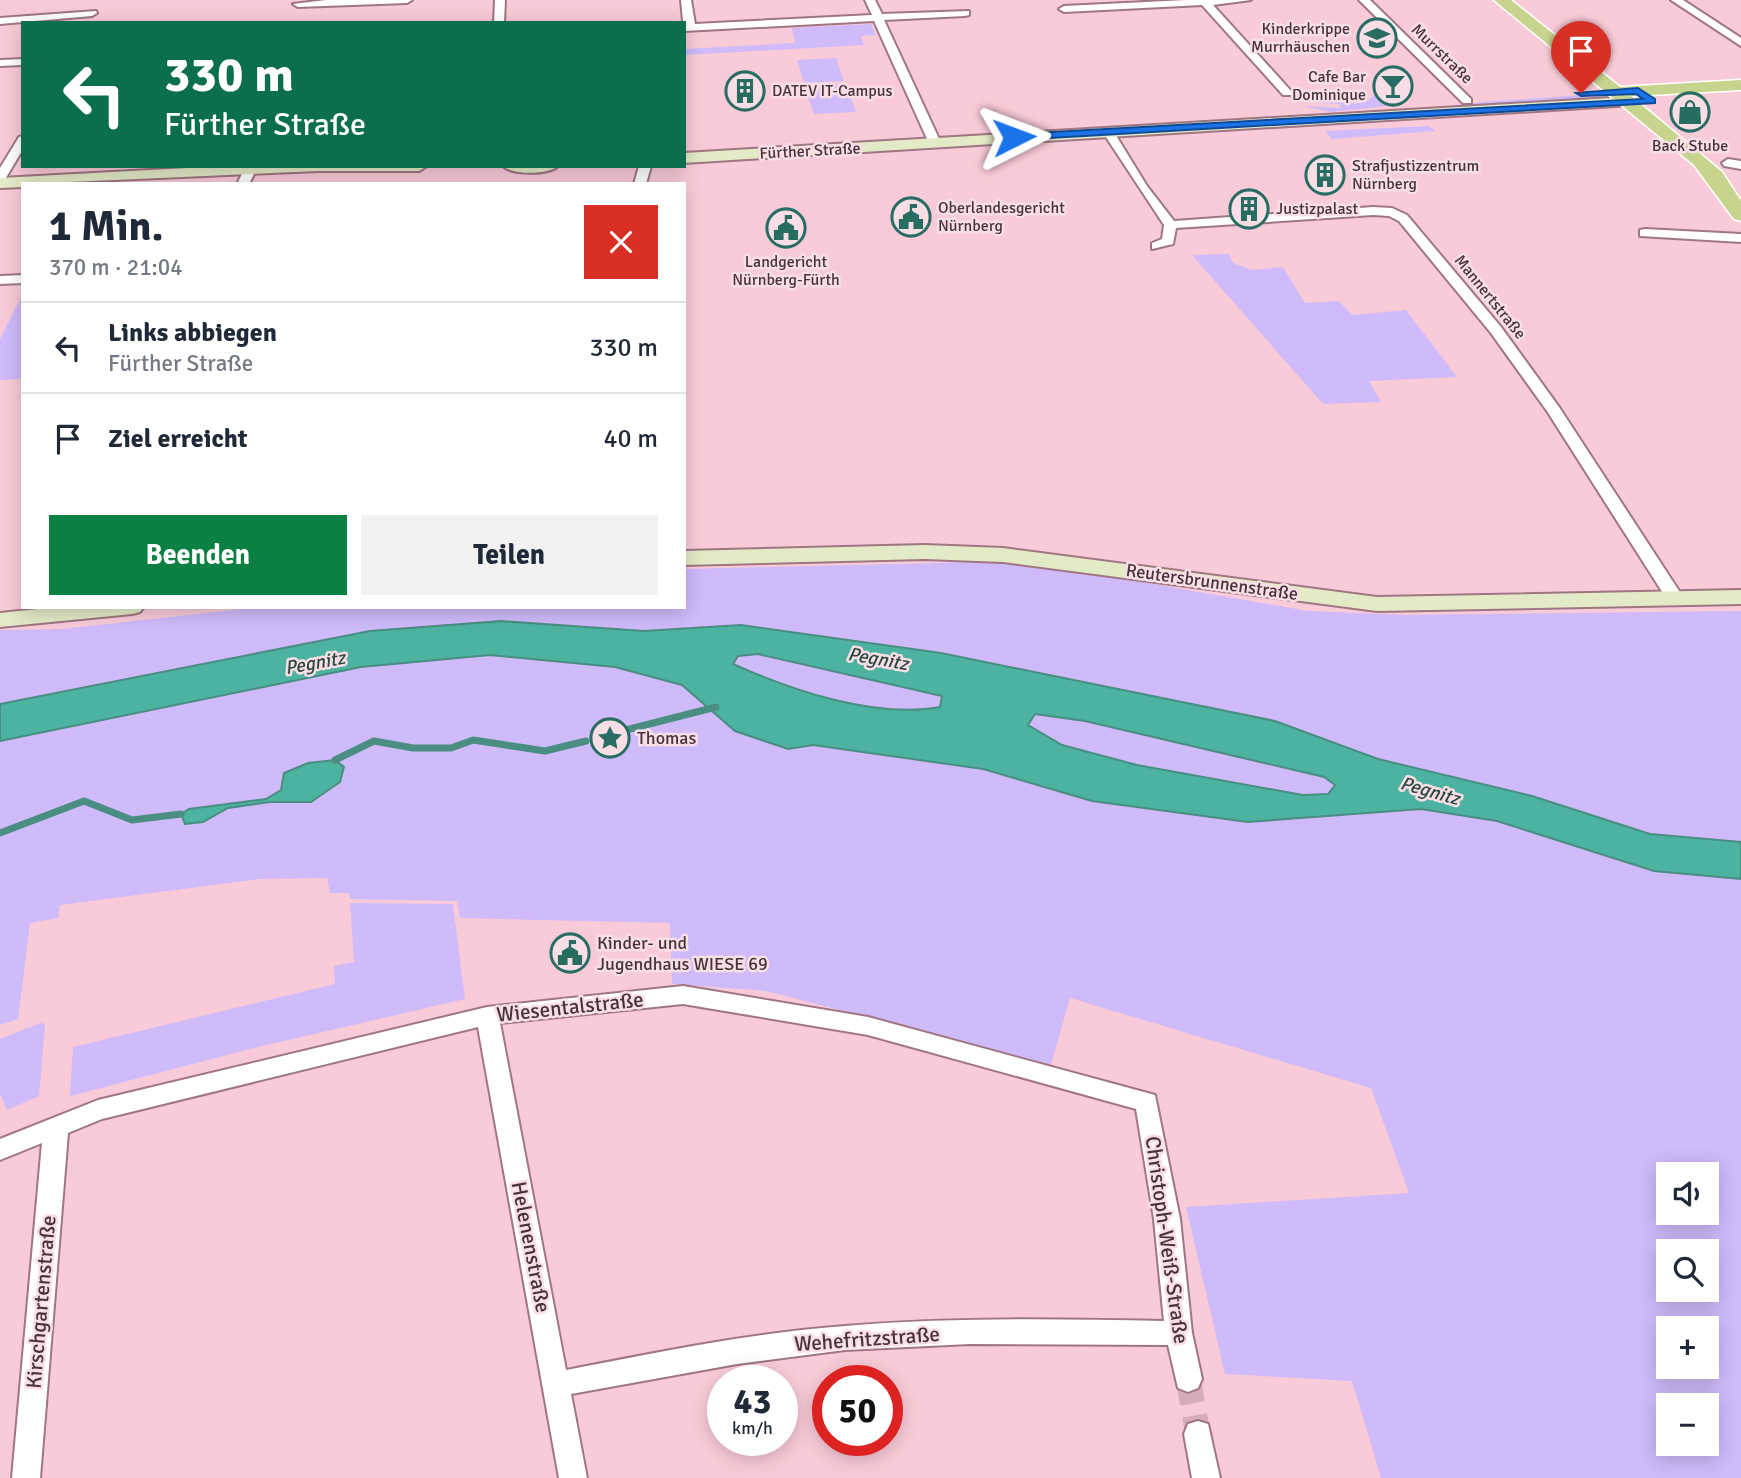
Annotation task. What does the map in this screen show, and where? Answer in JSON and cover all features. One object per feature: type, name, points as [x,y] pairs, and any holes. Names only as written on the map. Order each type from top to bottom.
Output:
[{"type":"main road","points":[[1502,0],[1633,96],[1737,167]]},
{"type":"main road","points":[[1523,0],[1633,96],[1706,166],[1741,215]]},
{"type":"main road","name":"Fürther Straße","points":[[686,158],[1322,119],[1633,96],[1741,85]]},
{"type":"main road","name":"Fürther Straße","points":[[1322,119],[1467,101],[1741,96]]},
{"type":"main road","name":"Fürther Straße","points":[[686,150],[895,138],[934,141]]},
{"type":"main road","points":[[0,181],[249,173],[302,168]]},
{"type":"main road","name":"Reutersbrunnenstraße","points":[[686,558],[925,552],[1003,555],[1377,604],[1741,597]]},
{"type":"main road","points":[[0,620],[112,609]]},
{"type":"street","points":[[0,21],[89,18],[99,0]]},
{"type":"street","points":[[297,5],[407,0]]},
{"type":"street","points":[[499,21],[500,0]]},
{"type":"street","points":[[686,0],[688,28],[965,13]]},
{"type":"street","points":[[870,0],[934,141]]},
{"type":"street","points":[[1064,9],[1246,0]]},
{"type":"street","name":"Murrstraße","points":[[1364,0],[1467,101]]},
{"type":"street","points":[[1676,0],[1741,43]]},
{"type":"street","points":[[1202,1],[1287,93]]},
{"type":"street","points":[[0,63],[21,62]]},
{"type":"street","points":[[1108,131],[1170,225],[1168,241],[1157,246]]},
{"type":"street","points":[[0,181],[21,143]]},
{"type":"street","name":"Mannertstraße","points":[[1170,225],[1373,211],[1392,212],[1403,218],[1496,330],[1554,410],[1674,597]]},
{"type":"street","points":[[1646,233],[1741,238]]},
{"type":"street","points":[[0,280],[21,279]]},
{"type":"street","name":"Wiesentalstraße","points":[[0,1150],[98,1110],[487,1016],[683,995],[867,1026],[1147,1102]]},
{"type":"street","name":"Helenenstraße","points":[[487,1016],[558,1384],[573,1478]]},
{"type":"street","name":"Christoph-Weiß-Straße","points":[[1147,1102],[1167,1219],[1179,1333],[1188,1379]]},
{"type":"street","name":"Kirschgartenstraße","points":[[26,1478],[56,1127]]},
{"type":"street","name":"Wehefritzstraße","points":[[558,1384],[730,1351],[846,1338],[1033,1331],[1179,1333]]},
{"type":"street","points":[[1198,1434],[1206,1478]]},
{"type":"shaded area","points":[[871,24],[876,35],[861,36],[864,45],[686,55],[686,49],[795,43],[792,28]]},
{"type":"shaded area","points":[[836,58],[844,81],[804,83],[797,60]]},
{"type":"shaded area","points":[[846,85],[856,112],[814,114],[805,88]]},
{"type":"shaded area","points":[[1583,95],[1589,100],[1405,111],[1482,102]]},
{"type":"shaded area","points":[[1373,96],[1390,98],[1397,105],[1331,112],[1304,106],[1341,108],[1339,104],[1309,102],[1325,100],[1351,104],[1367,101]]},
{"type":"shaded area","points":[[1429,126],[1435,131],[1332,139],[1325,131]]},
{"type":"shaded area","points":[[1229,254],[1233,263],[1252,270],[1283,267],[1305,303],[1339,301],[1353,315],[1406,310],[1457,377],[1369,381],[1381,402],[1323,404],[1192,255]]},
{"type":"shaded area","points":[[21,297],[21,379],[0,380],[0,339]]},
{"type":"shaded area","points":[[1022,561],[1308,611],[1406,615],[1741,611],[1741,1478],[1381,1478],[1352,1381],[1225,1374],[1186,1207],[1409,1193],[1371,1088],[1070,998],[1051,1065],[766,991],[672,984],[670,923],[460,918],[457,901],[350,899],[349,893],[330,893],[327,878],[259,879],[60,905],[58,918],[30,923],[18,1019],[0,1025],[0,630],[62,629],[242,609],[686,609],[686,569]]},
{"type":"shaded area","points":[[350,903],[453,904],[465,999],[258,1047],[70,1096],[73,1047],[335,984],[334,966],[354,962]]},
{"type":"shaded area","points":[[40,1023],[45,1024],[39,1096],[7,1110],[0,1094],[0,1039]]},
{"type":"water","name":"Pegnitz","points":[[501,621],[644,631],[741,625],[941,653],[1275,721],[1378,759],[1532,796],[1650,834],[1741,842],[1741,879],[1654,871],[1497,821],[1421,809],[1248,822],[1092,801],[983,769],[813,745],[788,749],[735,731],[682,685],[615,667],[490,655],[361,667],[0,741],[0,704],[370,631]],"holes":[[[758,654],[942,696],[940,707],[915,710],[861,706],[807,692],[733,664],[738,656]],[[1035,714],[1085,721],[1324,777],[1335,785],[1328,794],[1303,795],[1137,765],[1062,745],[1028,725]]]},
{"type":"water","points":[[335,760],[344,767],[340,782],[311,802],[270,802],[228,808],[203,822],[185,824],[181,814],[189,809],[266,799],[281,790],[284,773],[308,763]]},
{"type":"waterway","points":[[622,731],[716,707]]},
{"type":"waterway","points":[[335,760],[374,741],[413,748],[451,748],[473,740],[545,751],[586,741]]},
{"type":"waterway","points":[[0,833],[84,801],[132,820],[181,814]]},
{"type":"tunnel","points":[[1188,1379],[1198,1434]]},
{"type":"place","name":"Kinderkrippe Murrhäuschen","points":[[1377,38]]},
{"type":"place","name":"Cafe Bar Dominique","points":[[1393,86]]},
{"type":"place","name":"DATEV IT-Campus","points":[[745,91]]},
{"type":"place","name":"Back Stube","points":[[1690,112]]},
{"type":"place","name":"Strafjustizzentrum Nürnberg","points":[[1325,175]]},
{"type":"place","name":"Justizpalast","points":[[1249,209]]},
{"type":"place","name":"Oberlandesgericht Nürnberg","points":[[911,217]]},
{"type":"place","name":"Landgericht Nürnberg-Fürth","points":[[786,228]]},
{"type":"place","name":"Thomas","points":[[610,738]]},
{"type":"place","name":"Kinder- und Jugendhaus WIESE 69","points":[[570,953]]},
{"type":"route","points":[[1014,137],[1651,101],[1638,91],[1581,93]]}]
